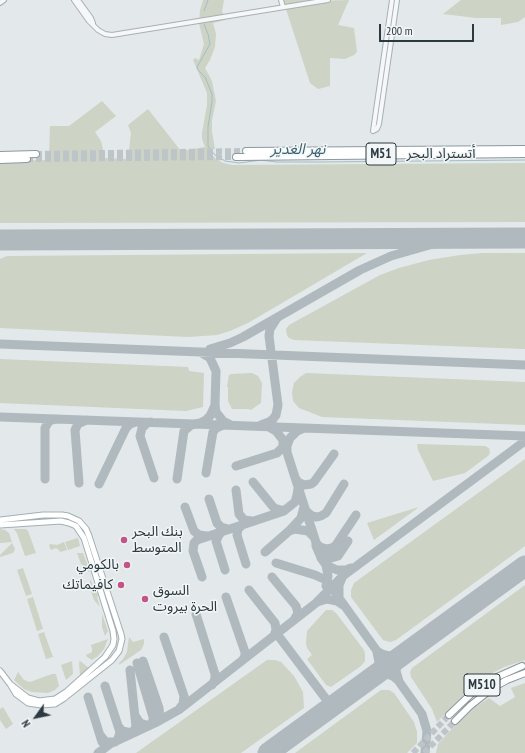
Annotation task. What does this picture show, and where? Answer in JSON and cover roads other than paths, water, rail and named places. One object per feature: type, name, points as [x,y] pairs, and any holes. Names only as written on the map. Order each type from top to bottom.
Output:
[{"type":"highway","name":"أتستراد البحر","points":[[246,151],[525,148]]},
{"type":"highway","points":[[0,155],[36,154]]},
{"type":"highway","name":"أتستراد البحر","points":[[236,157],[525,154]]},
{"type":"highway","points":[[0,160],[27,159]]},
{"type":"highway","name":"M510","points":[[449,715],[472,693],[485,684],[522,666]]},
{"type":"highway","name":"M510","points":[[456,721],[470,706],[494,687],[506,680],[525,673]]},
{"type":"main road","points":[[0,520],[43,515],[62,515],[74,518],[82,524],[89,536],[121,634],[121,645],[119,652],[112,660],[49,710]]},
{"type":"main road","points":[[0,525],[61,521],[76,526],[84,538],[114,638],[114,645],[105,657],[66,692],[55,699],[44,701],[31,699],[10,684]]},
{"type":"main road","points":[[0,671],[16,694],[28,703],[42,706],[55,704]]},
{"type":"street","points":[[0,3],[4,0]]},
{"type":"street","points":[[74,0],[89,21],[101,32],[112,35],[328,0]]},
{"type":"street","points":[[78,0],[91,18],[93,24]]},
{"type":"street","points":[[281,0],[282,8]]},
{"type":"street","points":[[380,103],[378,128],[373,131],[381,97],[388,46],[392,0]]},
{"type":"street","points":[[388,46],[397,0]]},
{"type":"waterway","name":"نهر الغدير","points":[[204,11],[208,0]]},
{"type":"waterway","name":"نهر الغدير","points":[[204,24],[210,44],[197,67],[205,77],[212,94],[208,127],[208,146],[215,155],[225,161],[239,163],[261,160],[276,162],[525,160]]},
{"type":"tunnel","points":[[36,154],[246,151]]},
{"type":"tunnel","points":[[27,159],[236,157]]},
{"type":"tunnel","points":[[413,753],[449,715]]},
{"type":"tunnel","points":[[424,753],[455,721]]},
{"type":"place","name":"بنك البحر المتوسط","points":[[124,540]]},
{"type":"place","name":"بالكومي","points":[[127,565]]},
{"type":"place","name":"كافيماتك","points":[[121,585]]},
{"type":"place","name":"السوق الحرة بيروت","points":[[145,599]]}]
